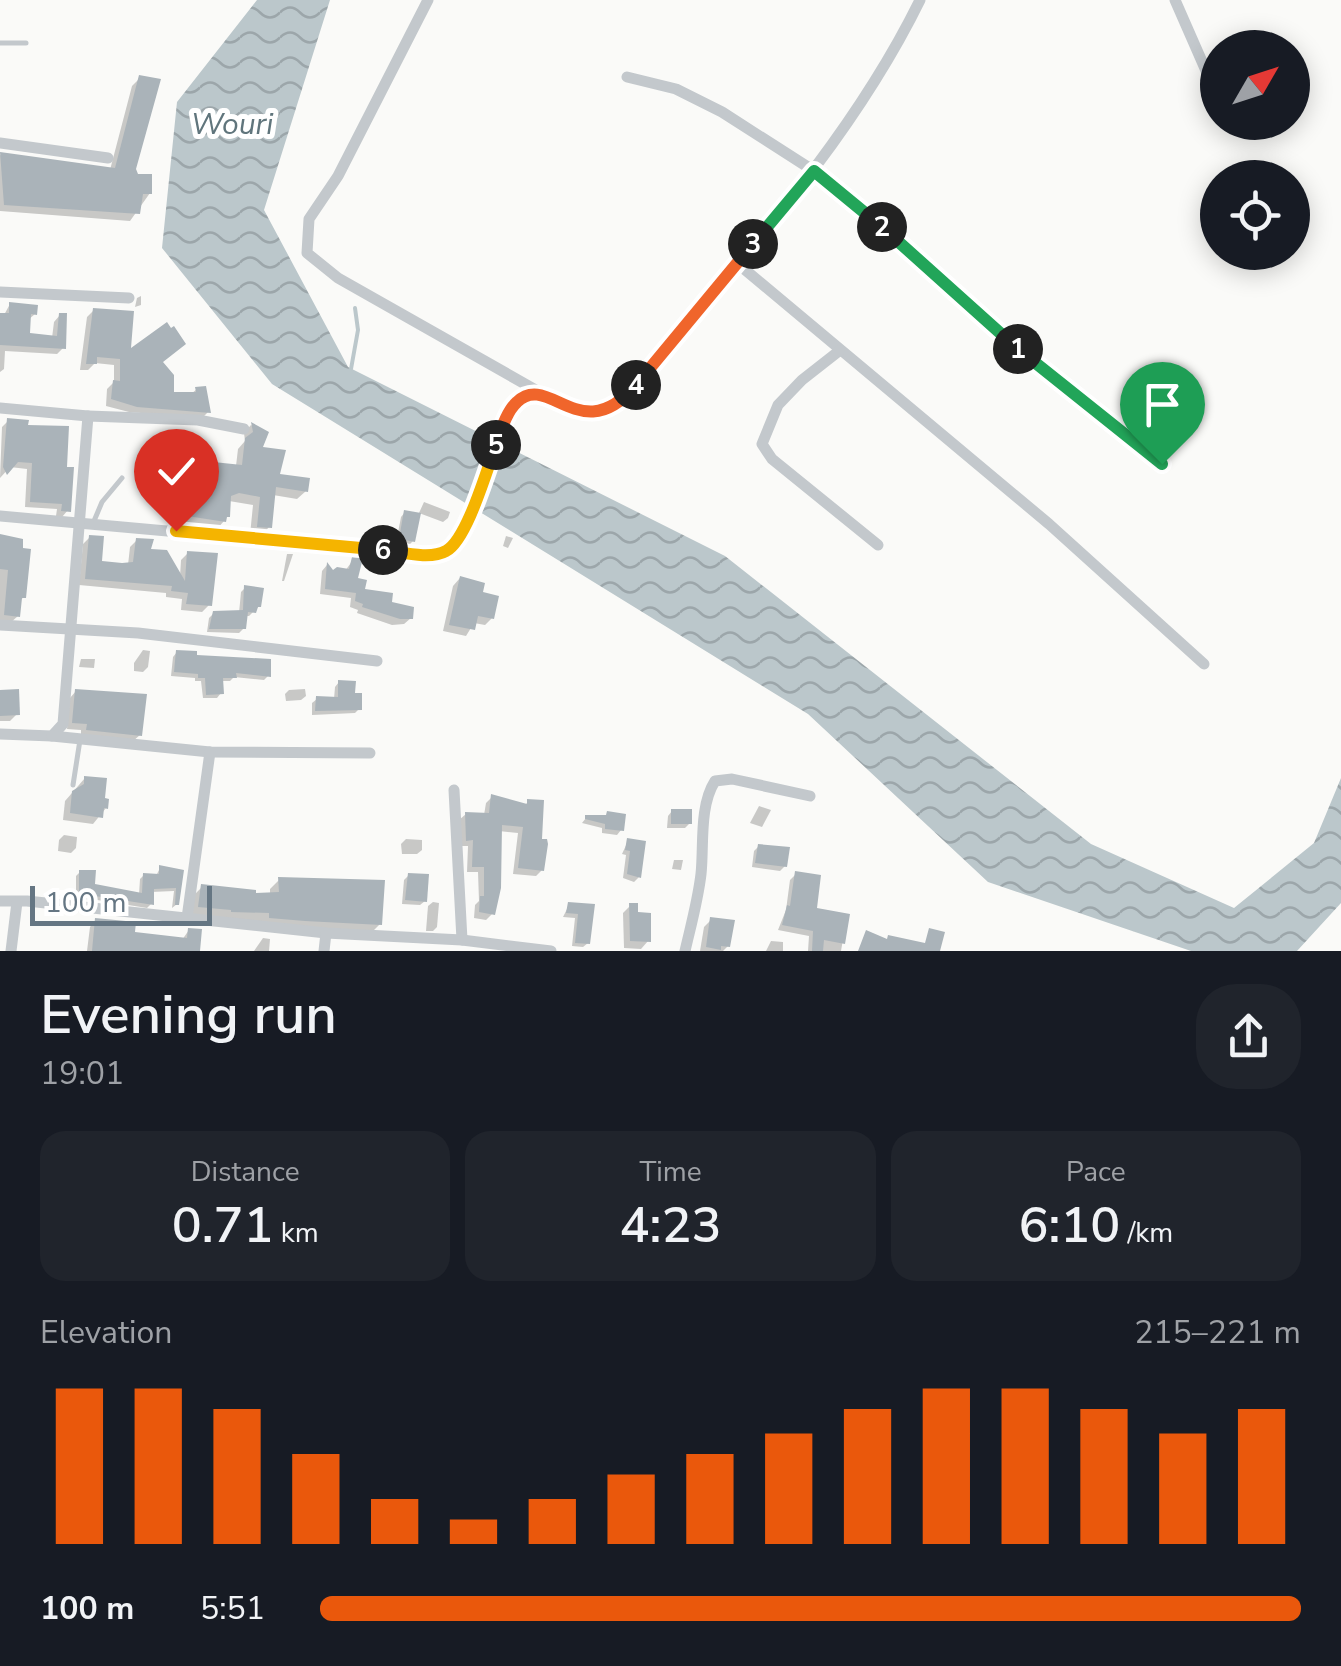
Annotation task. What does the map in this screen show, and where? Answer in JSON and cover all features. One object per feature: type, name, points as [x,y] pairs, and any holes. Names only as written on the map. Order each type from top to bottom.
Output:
[{"type":"street","points":[[428,0],[338,176],[309,219],[308,253],[338,278],[583,414],[605,410],[629,393],[814,171],[856,114],[920,0]]},
{"type":"street","points":[[1175,0],[1200,57]]},
{"type":"street","points":[[627,77],[676,89],[722,112],[814,171],[1009,342],[1162,464]]},
{"type":"street","points":[[0,142],[108,158]]},
{"type":"street","points":[[737,263],[1049,524],[1204,664]]},
{"type":"street","points":[[0,292],[129,298]]},
{"type":"street","points":[[840,351],[802,380],[778,405],[762,444],[772,459],[878,545]]},
{"type":"street","points":[[0,516],[435,555],[448,551],[460,539],[508,413],[528,394],[541,393]]},
{"type":"street","points":[[0,408],[198,420],[244,429]]},
{"type":"street","points":[[52,736],[63,724],[69,631],[87,522],[88,416]]},
{"type":"street","points":[[0,625],[192,638],[378,660]]},
{"type":"street","points":[[0,734],[210,752],[370,753]]},
{"type":"street","points":[[187,918],[210,752]]},
{"type":"street","points":[[685,951],[696,907],[704,824],[715,782],[732,779],[810,796]]},
{"type":"street","points":[[454,790],[462,940]]},
{"type":"street","points":[[0,902],[326,933],[462,940],[551,951]]},
{"type":"street","points":[[12,951],[16,902]]},
{"type":"street","points":[[324,951],[326,933]]},
{"type":"lane","points":[[0,43],[26,44]]},
{"type":"lane","points":[[87,522],[122,478]]},
{"type":"lane","points":[[74,785],[80,740]]},
{"type":"water","name":"Wouri","points":[[257,0],[330,0],[264,210],[348,367],[725,556],[1091,844],[1234,908],[1314,843],[1341,778],[1341,903],[1297,951],[1191,951],[988,882],[808,714],[272,384],[162,248],[177,102]]},
{"type":"building","points":[[139,75],[161,79],[136,169],[138,174],[152,174],[152,194],[143,194],[140,214],[4,205],[0,152],[115,168]]},
{"type":"building","points":[[9,302],[38,305],[37,315],[31,314],[30,333],[57,336],[59,313],[67,313],[66,349],[0,345],[0,313],[9,313]]},
{"type":"building","points":[[93,308],[134,311],[131,348],[167,322],[171,328],[174,326],[186,344],[163,362],[174,375],[174,392],[196,392],[195,387],[206,386],[211,413],[137,407],[111,399],[113,380],[120,381],[120,359],[97,357],[97,364],[86,364]]},
{"type":"building","points":[[7,418],[29,420],[28,425],[69,426],[67,467],[74,467],[71,512],[61,511],[62,504],[30,502],[32,463],[18,462],[7,475],[3,467]]},
{"type":"building","points":[[251,422],[269,432],[263,447],[286,450],[280,474],[310,478],[308,492],[276,487],[272,528],[257,527],[260,497],[239,493],[231,496],[226,522],[187,516],[189,492],[168,490],[170,444],[194,446],[195,441],[206,442],[204,461],[242,465],[245,438],[253,432]]},
{"type":"building","points":[[404,510],[421,513],[415,542],[399,539]]},
{"type":"building","points":[[0,534],[23,539],[23,548],[31,549],[20,617],[4,615],[8,570],[0,569]]},
{"type":"building","points":[[89,535],[104,536],[102,561],[122,563],[133,562],[136,538],[154,539],[151,549],[167,550],[185,581],[187,551],[218,553],[212,606],[186,604],[188,593],[171,591],[172,586],[85,579]]},
{"type":"building","points":[[352,557],[363,558],[358,578],[367,580],[365,589],[393,593],[392,602],[414,607],[413,619],[362,607],[355,601],[356,593],[325,589],[327,562],[333,570],[349,569]]},
{"type":"building","points":[[460,576],[485,583],[483,592],[499,596],[494,619],[478,616],[475,630],[449,625]]},
{"type":"building","points":[[244,585],[264,588],[261,607],[256,613],[248,612],[246,629],[209,629],[213,611],[243,610]]},
{"type":"building","points":[[176,650],[271,659],[271,677],[236,673],[237,678],[223,678],[224,694],[206,695],[205,678],[174,672]]},
{"type":"building","points":[[338,680],[356,681],[355,693],[362,693],[362,710],[315,711],[316,696],[338,697]]},
{"type":"building","points":[[19,689],[20,715],[0,716],[0,690]]},
{"type":"building","points":[[75,689],[147,694],[142,736],[86,730],[87,724],[72,723]]},
{"type":"building","points":[[84,776],[107,778],[108,809],[104,808],[103,818],[70,813],[72,791],[84,784]]},
{"type":"building","points":[[491,794],[527,804],[527,799],[544,800],[542,839],[547,839],[548,844],[544,871],[518,868],[523,827],[502,825],[501,888],[495,915],[479,912],[480,896],[484,896],[484,867],[472,867],[473,840],[466,841],[465,812],[489,813]]},
{"type":"building","points":[[671,809],[692,809],[692,824],[671,824]]},
{"type":"building","points":[[607,811],[626,814],[624,831],[605,829],[605,824],[585,819],[585,815],[606,815]]},
{"type":"building","points":[[627,838],[646,841],[641,878],[627,874]]},
{"type":"building","points":[[758,844],[790,847],[787,867],[755,863]]},
{"type":"building","points":[[159,865],[184,870],[179,905],[175,905],[176,888],[154,889],[154,905],[79,897],[79,870],[96,870],[95,884],[142,893],[143,873],[159,874]]},
{"type":"building","points":[[795,871],[821,875],[817,908],[850,914],[845,944],[824,940],[823,951],[812,951],[813,931],[782,925],[787,905],[790,906]]},
{"type":"building","points":[[408,873],[429,874],[427,902],[405,900]]},
{"type":"building","points":[[278,877],[385,880],[382,925],[269,918],[269,913],[198,907],[201,884],[256,893],[279,892]]},
{"type":"building","points":[[568,902],[595,904],[590,944],[575,943],[578,914],[566,913]]},
{"type":"building","points":[[629,903],[638,903],[638,912],[651,913],[651,942],[630,941]]},
{"type":"building","points":[[710,917],[735,920],[730,947],[706,947]]},
{"type":"building","points":[[95,918],[136,922],[135,932],[187,938],[188,928],[202,929],[200,951],[92,951]]},
{"type":"building","points":[[929,928],[945,932],[940,951],[858,951],[866,930],[887,939],[888,935],[925,943]]},
{"type":"waterway","points":[[351,369],[358,330],[355,308]]},
{"type":"route","points":[[176,531],[435,555],[448,551],[460,539],[508,413],[516,402],[528,394],[541,393],[583,414],[605,410],[629,393],[814,171],[1009,342],[1162,464]]}]
